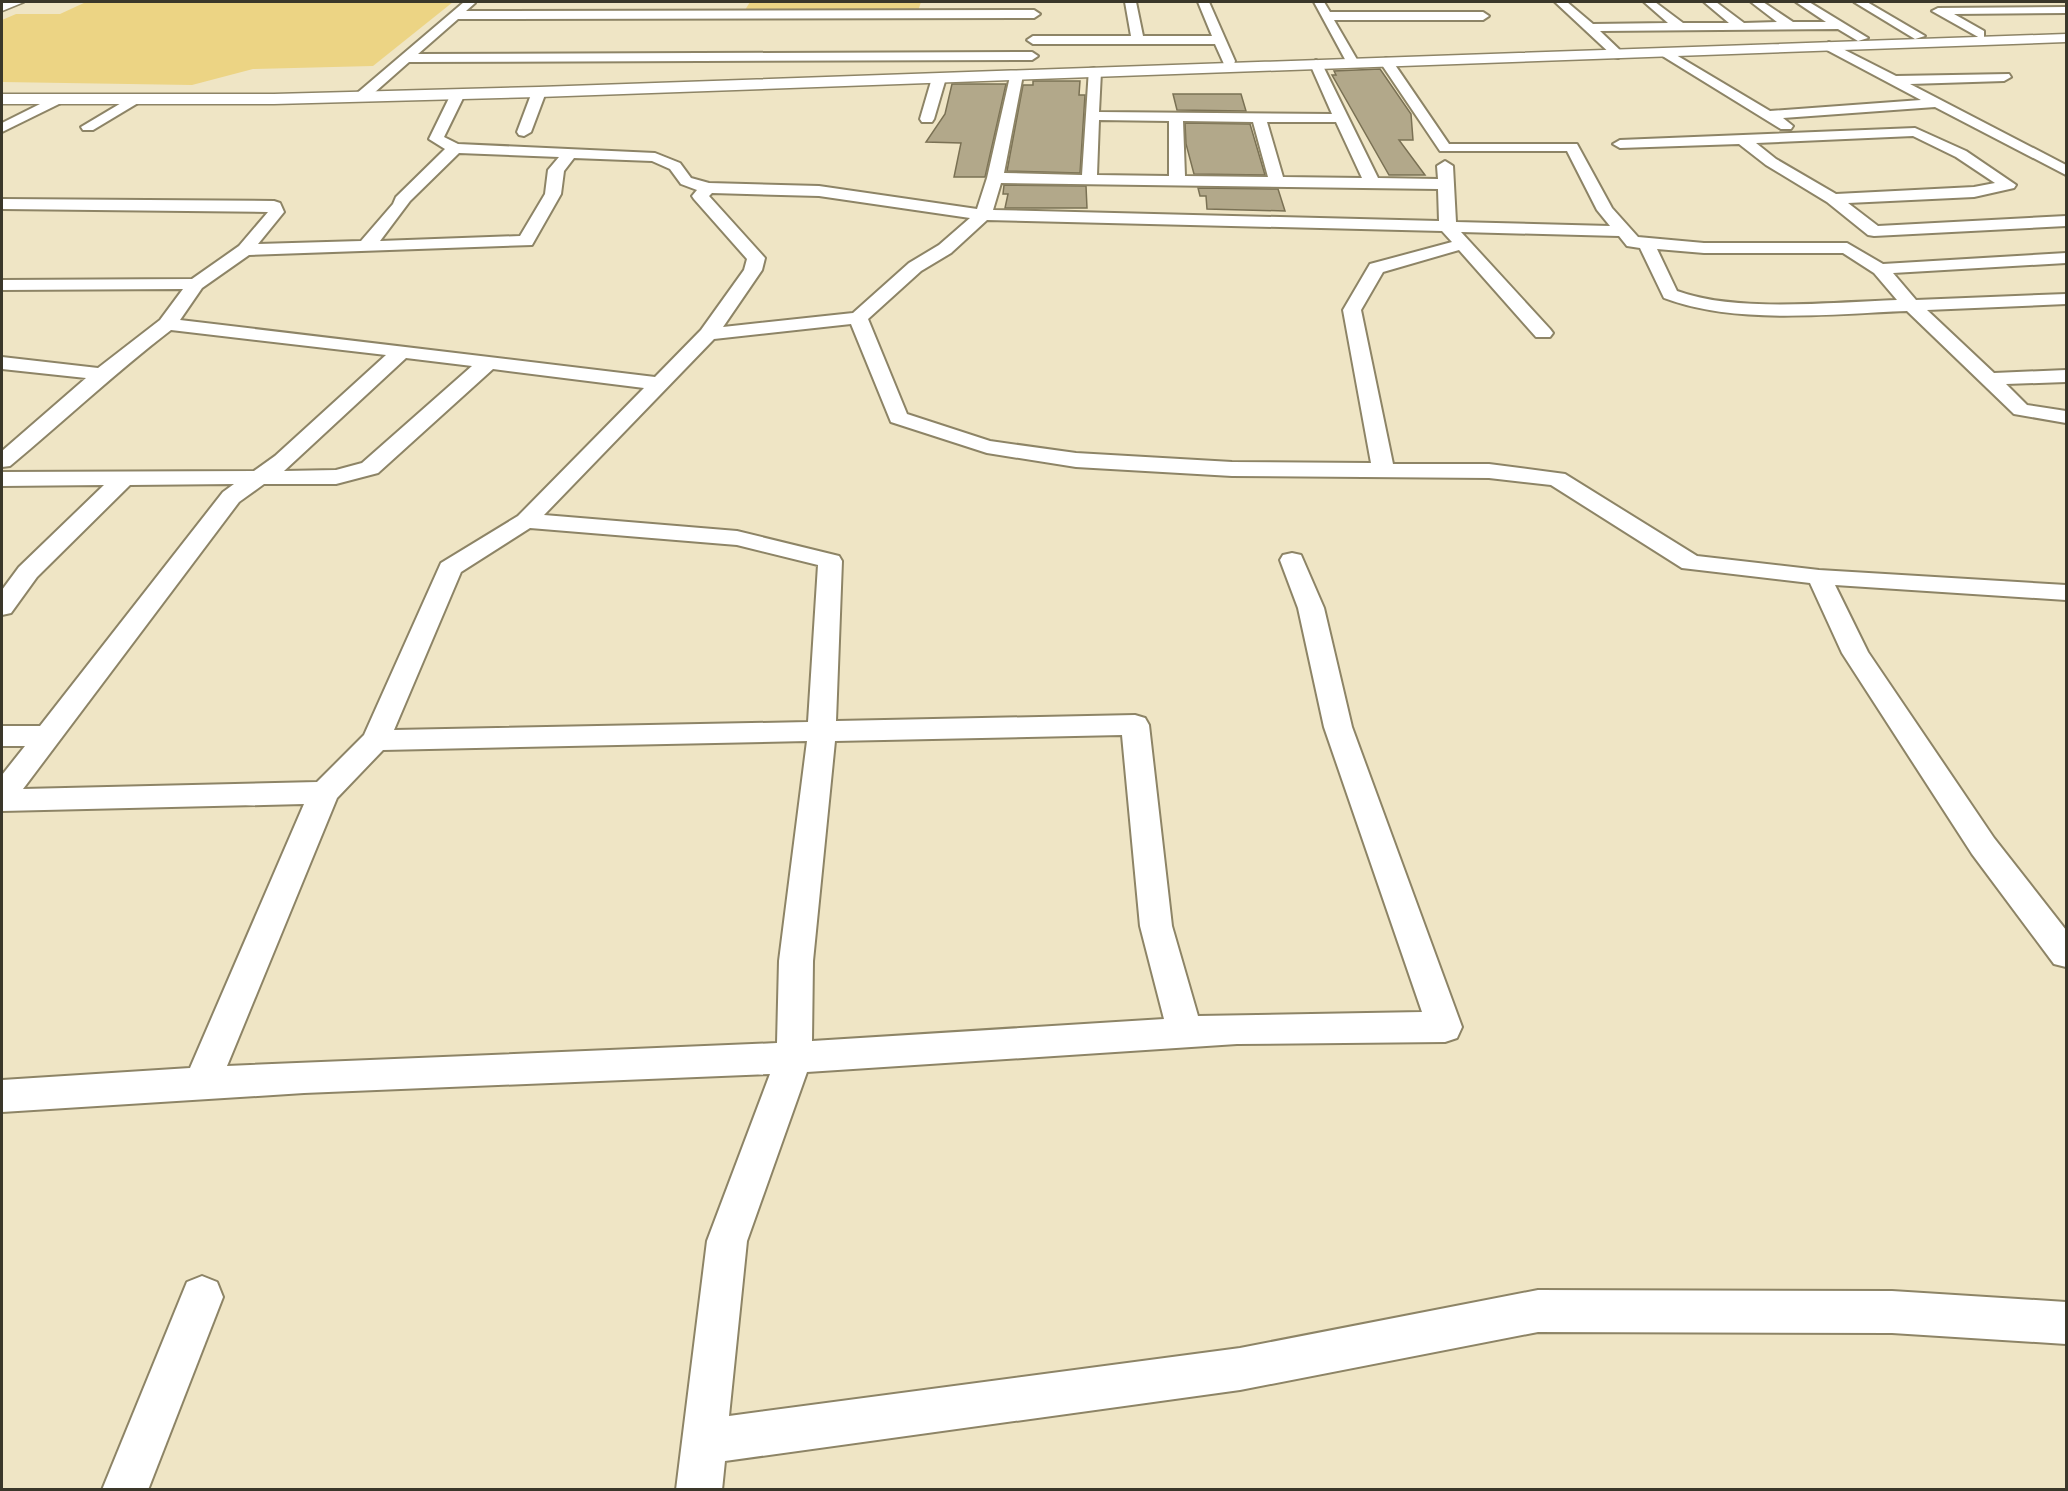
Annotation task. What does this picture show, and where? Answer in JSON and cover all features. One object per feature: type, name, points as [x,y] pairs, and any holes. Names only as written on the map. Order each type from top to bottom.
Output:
[{"type":"street","points":[[2,7],[17,2]]},
{"type":"street","points":[[366,93],[471,2]]},
{"type":"street","points":[[599,57],[645,2]]},
{"type":"street","points":[[706,57],[739,2]]},
{"type":"street","points":[[1130,2],[1138,40]]},
{"type":"street","points":[[1204,2],[1229,61]]},
{"type":"street","points":[[1318,2],[1351,60]]},
{"type":"street","points":[[1393,2],[1403,16]]},
{"type":"street","points":[[1326,16],[1483,16],[1470,2]]},
{"type":"street","points":[[1561,2],[1615,50]]},
{"type":"street","points":[[1649,2],[1680,27]]},
{"type":"street","points":[[1709,2],[1741,26]]},
{"type":"street","points":[[1756,2],[1789,25]]},
{"type":"street","points":[[1802,2],[1863,38]]},
{"type":"street","points":[[1860,2],[1919,36]]},
{"type":"street","points":[[2053,2],[2067,9]]},
{"type":"street","points":[[455,15],[731,14],[825,20],[1034,8],[1033,40],[1028,68],[983,214],[945,249],[915,267],[858,318],[708,334]]},
{"type":"street","points":[[1980,34],[1934,9],[2067,9]]},
{"type":"street","points":[[1590,28],[1841,26]]},
{"type":"street","points":[[406,58],[706,57],[811,52],[915,51],[1028,68],[1094,72],[1316,64],[1351,60],[1386,62],[1863,38],[2067,31]]},
{"type":"street","points":[[2,99],[133,100],[1229,61],[1351,60],[1615,50],[1662,52],[2067,38]]},
{"type":"street","points":[[1033,40],[1220,40]]},
{"type":"street","points":[[1829,46],[2064,169]]},
{"type":"street","points":[[1662,52],[1802,137]]},
{"type":"street","points":[[1386,62],[1445,148],[1444,184],[1448,228],[1543,333]]},
{"type":"street","points":[[1316,64],[1372,183]]},
{"type":"street","points":[[2,90],[67,93],[458,94],[939,78],[1028,68]]},
{"type":"street","points":[[1089,179],[1094,72]]},
{"type":"street","points":[[1892,80],[2004,77]]},
{"type":"street","points":[[927,119],[939,78]]},
{"type":"street","points":[[524,132],[539,92]]},
{"type":"street","points":[[458,94],[436,138],[455,148],[655,157],[675,166],[686,181],[708,188],[819,191],[983,214],[1624,231]]},
{"type":"street","points":[[2,128],[56,100]]},
{"type":"street","points":[[88,127],[133,100]]},
{"type":"street","points":[[1769,115],[1936,103]]},
{"type":"street","points":[[1092,116],[1342,118]]},
{"type":"street","points":[[1176,117],[1177,180]]},
{"type":"street","points":[[1259,117],[1277,182]]},
{"type":"street","points":[[1620,144],[1915,132],[1961,154],[2008,185],[1974,192],[1833,199]]},
{"type":"street","points":[[1744,140],[1771,162],[1833,199],[1874,231],[2067,221]]},
{"type":"street","points":[[1445,148],[1572,147],[1605,210],[1633,242],[1704,248],[1847,248],[1880,269],[1913,307],[2021,410],[2067,417]]},
{"type":"street","points":[[367,245],[401,205],[402,200],[455,148]]},
{"type":"street","points":[[245,250],[526,241],[553,194],[556,170],[569,154]]},
{"type":"street","points":[[995,178],[1444,184]]},
{"type":"street","points":[[202,1083],[324,792],[376,740],[450,568],[526,521],[708,334],[753,270],[756,258],[700,196],[708,188]]},
{"type":"street","points":[[2,204],[274,206],[276,212],[245,250],[196,284],[167,324],[102,374],[56,418],[2,461]]},
{"type":"street","points":[[1646,243],[1670,294],[1694,304],[1731,308],[1913,307],[2067,298]]},
{"type":"street","points":[[1383,471],[1352,310],[1376,268],[1463,244]]},
{"type":"street","points":[[1880,269],[2067,258]]},
{"type":"street","points":[[2,285],[196,284]]},
{"type":"street","points":[[2,302],[23,285]]},
{"type":"street","points":[[858,318],[898,418],[987,447],[1076,460],[1233,469],[1489,471],[1557,479],[1691,563],[1819,577],[2067,592]]},
{"type":"street","points":[[167,324],[417,352],[487,364],[660,384]]},
{"type":"street","points":[[2,795],[231,497],[283,461],[401,352]]},
{"type":"street","points":[[2,363],[102,374]]},
{"type":"street","points":[[2,479],[336,477],[370,468],[487,364]]},
{"type":"street","points":[[1991,379],[2067,376]]},
{"type":"street","points":[[2,607],[28,572],[124,478]]},
{"type":"street","points":[[526,521],[737,537],[830,561],[822,731],[796,961],[794,1058],[727,1241],[707,1441],[699,1490]]},
{"type":"street","points":[[2,1096],[202,1083],[794,1058],[1237,1029],[1445,1027],[1338,727],[1311,608],[1292,561]]},
{"type":"street","points":[[1819,577],[1855,652],[1983,846],[2067,954]]},
{"type":"street","points":[[376,740],[1135,725],[1156,926],[1185,1032]]},
{"type":"street","points":[[2,736],[48,736]]},
{"type":"street","points":[[2,800],[324,792]]},
{"type":"street","points":[[125,1490],[202,1297]]},
{"type":"street","points":[[707,1441],[1240,1369],[1538,1311],[1892,1312],[2067,1323]]},
{"type":"shaded area","points":[[86,2],[453,2],[373,66],[253,69],[192,85],[2,82],[2,20],[16,14],[60,14]]},
{"type":"shaded area","points":[[750,2],[921,2],[918,11],[745,10]]},
{"type":"building","points":[[1380,69],[1411,114],[1413,140],[1399,140],[1425,175],[1389,175],[1332,75],[1336,75],[1334,71]]},
{"type":"building","points":[[1033,81],[1080,81],[1079,95],[1085,95],[1080,173],[1007,171],[1023,85],[1033,85]]},
{"type":"building","points":[[952,84],[1006,84],[985,177],[954,177],[961,143],[926,142],[945,114]]},
{"type":"building","points":[[1173,94],[1241,94],[1246,111],[1177,110]]},
{"type":"building","points":[[1185,123],[1250,124],[1265,175],[1194,174],[1186,144]]},
{"type":"building","points":[[1004,185],[1086,186],[1087,208],[1005,208],[1008,194],[1003,194]]},
{"type":"building","points":[[1198,188],[1278,189],[1285,211],[1207,209],[1206,196],[1200,196]]}]
